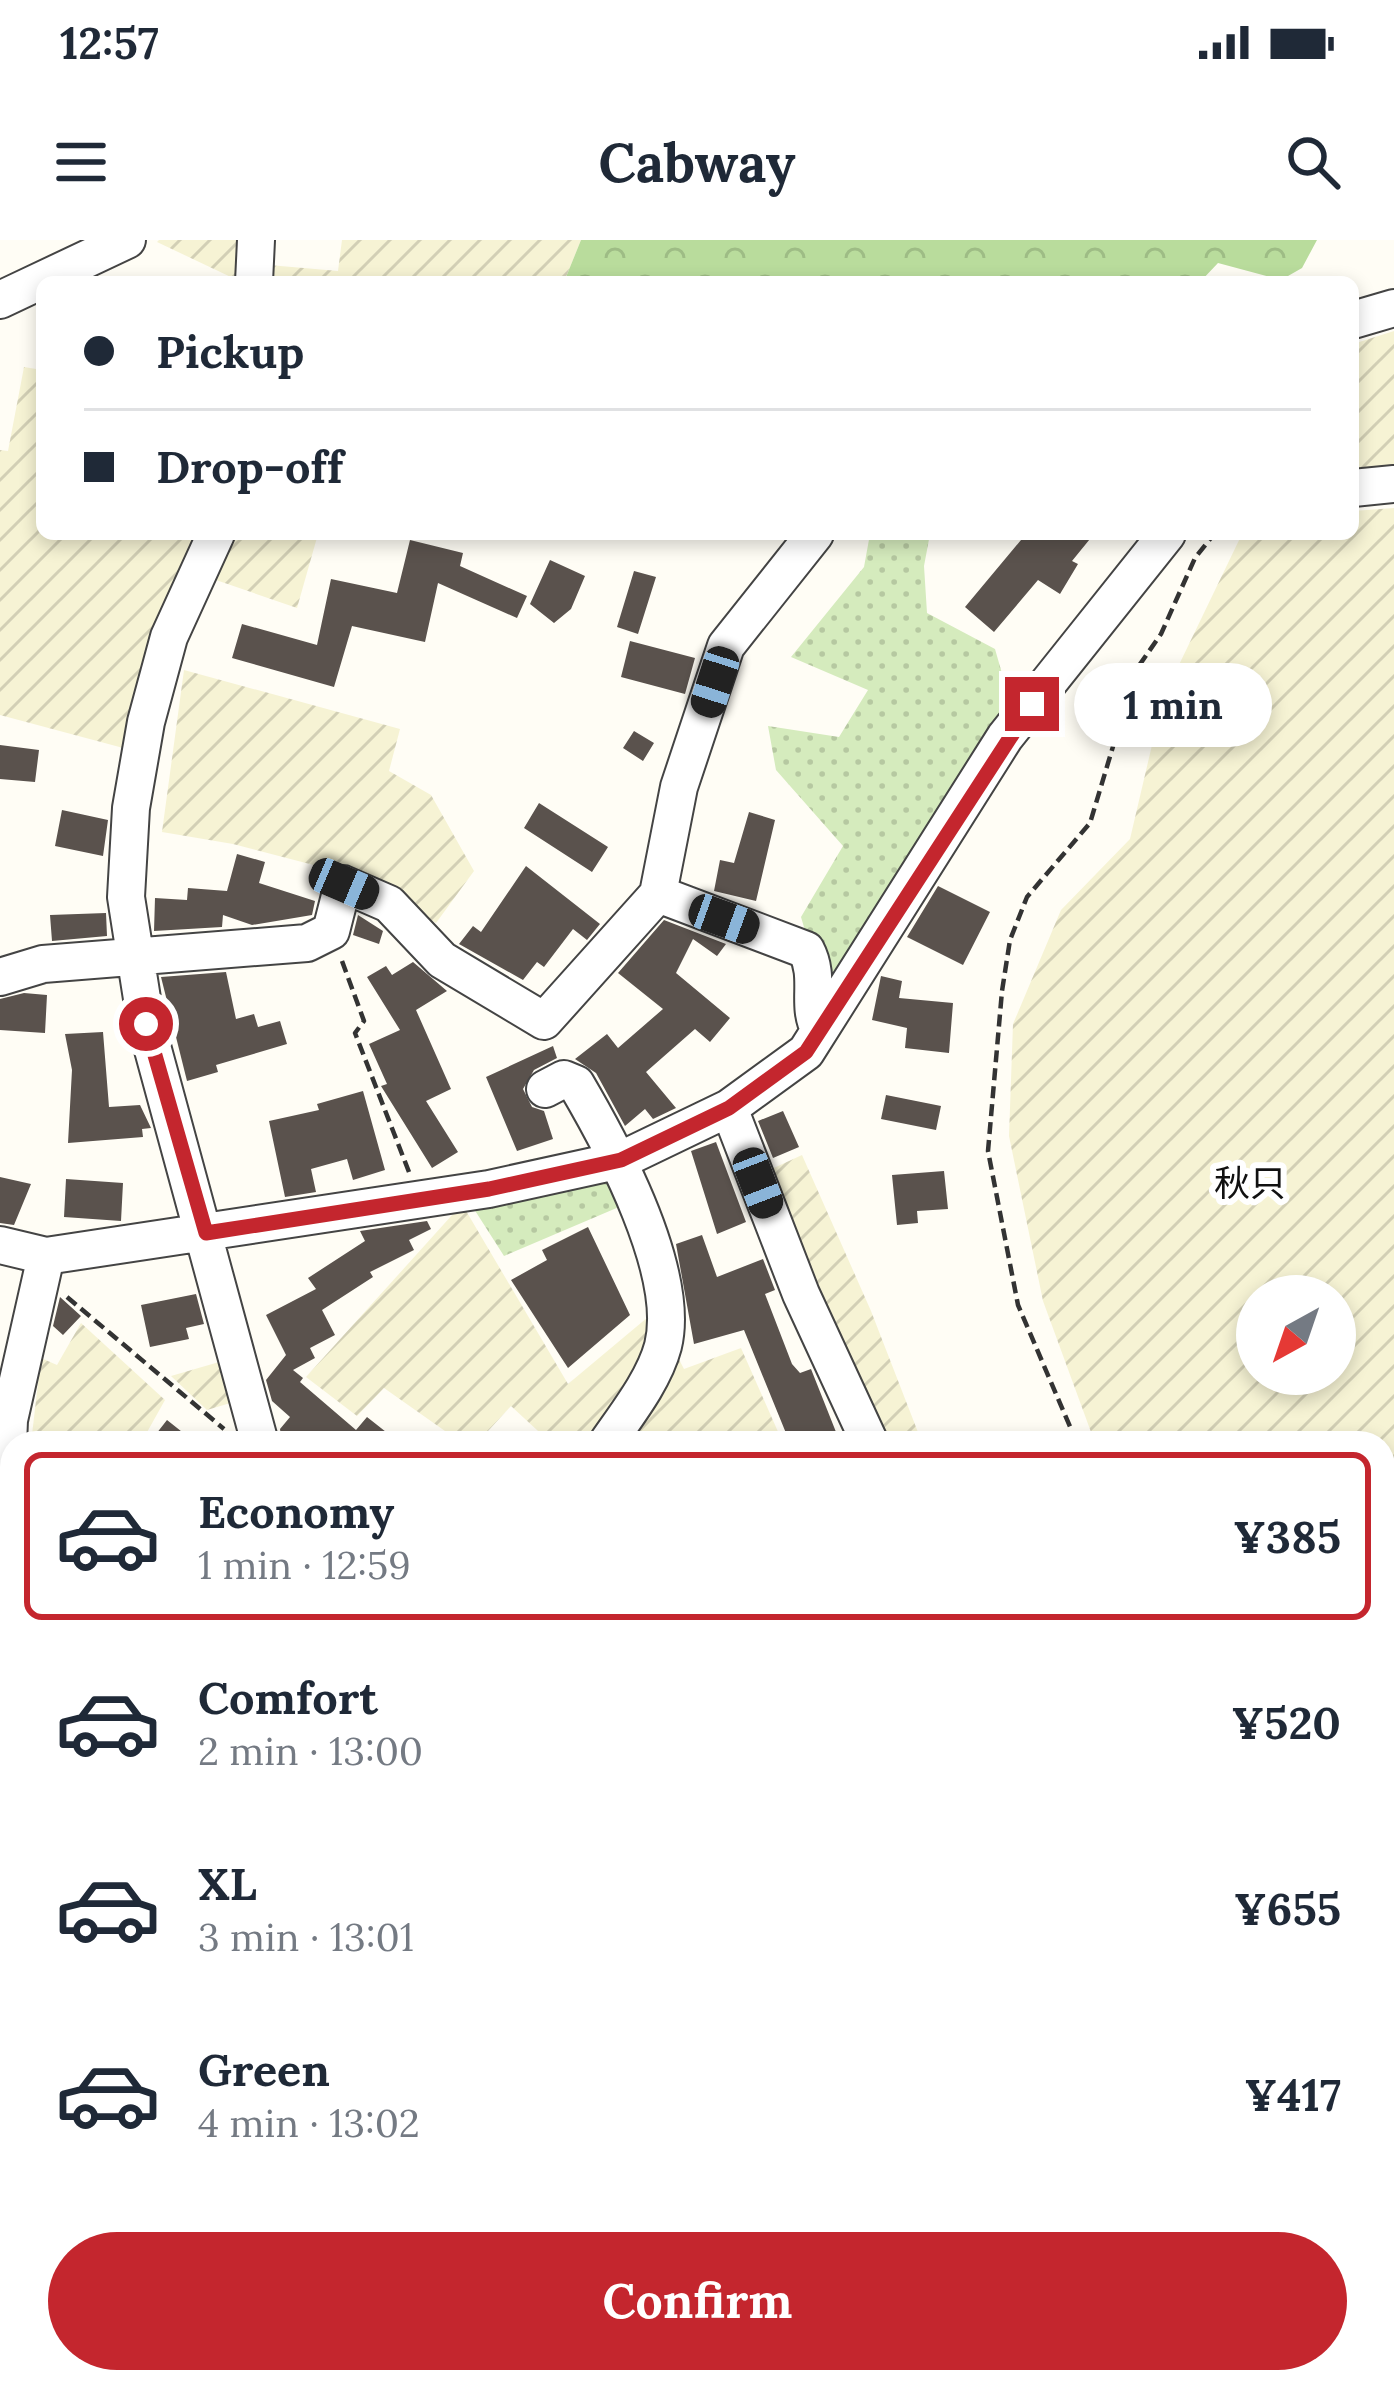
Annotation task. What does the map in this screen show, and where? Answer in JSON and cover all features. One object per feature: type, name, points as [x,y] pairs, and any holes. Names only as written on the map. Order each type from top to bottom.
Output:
[{"type":"street","points":[[51,276],[127,240]]},
{"type":"street","points":[[254,276],[256,240]]},
{"type":"street","points":[[0,300],[36,283]]},
{"type":"street","points":[[1359,318],[1394,308]]},
{"type":"street","points":[[1359,487],[1394,484]]},
{"type":"street","points":[[213,540],[169,637],[146,722],[131,808],[125,897],[133,958],[206,1233],[243,1431]]},
{"type":"street","points":[[0,977],[44,964],[308,943],[331,931],[344,884],[389,904],[442,960],[544,1022],[658,894],[679,787],[726,646],[810,540]]},
{"type":"street","points":[[0,1245],[44,1266],[206,1233],[420,1200],[621,1160],[729,1108],[806,1052],[1005,737],[1162,540]]},
{"type":"street","points":[[658,894],[806,950],[818,971],[813,1018],[820,1029]]},
{"type":"street","points":[[545,1089],[563,1079],[576,1084],[621,1160],[667,1298],[663,1347],[614,1431]]},
{"type":"street","points":[[729,1108],[801,1294],[864,1431]]},
{"type":"street","points":[[4,1419],[44,1266]]},
{"type":"path","points":[[1072,1431],[1018,1305],[988,1151],[1010,940],[1027,897],[1090,824],[1136,670],[1161,634],[1185,578],[1210,540]]},
{"type":"path","points":[[331,931],[364,1021],[355,1033],[420,1200]]},
{"type":"path","points":[[44,1266],[237,1431]]},
{"type":"shaded area","points":[[159,240],[239,240],[235,276],[229,276]]},
{"type":"shaded area","points":[[342,240],[581,240],[566,276],[270,276],[269,265],[338,271]]},
{"type":"shaded area","points":[[1394,331],[1394,466],[1359,469],[1359,342]]},
{"type":"shaded area","points":[[24,367],[36,369],[36,540],[199,540],[157,616],[127,749],[0,715],[0,450],[8,451]]},
{"type":"shaded area","points":[[1394,508],[1394,1431],[1091,1431],[1043,1301],[1009,1136],[1013,1024],[1061,910],[1130,839],[1163,698],[1239,540],[1359,540],[1359,511]]},
{"type":"shaded area","points":[[230,540],[316,540],[297,608],[213,579]]},
{"type":"shaded area","points":[[184,670],[400,729],[389,771],[431,795],[474,871],[436,923],[348,874],[233,844],[162,832]]},
{"type":"shaded area","points":[[802,1155],[918,1431],[876,1431],[763,1173]]},
{"type":"shaded area","points":[[462,1204],[568,1384],[654,1312],[684,1369],[741,1348],[778,1431],[538,1431],[511,1406],[488,1431],[445,1431],[384,1388],[357,1416],[306,1377]]},
{"type":"shaded area","points":[[81,1323],[165,1400],[148,1431],[32,1431],[41,1358],[57,1365]]},
{"type":"shaded area","points":[[226,1360],[237,1401],[207,1410],[171,1376]]},
{"type":"green space","points":[[581,240],[1317,240],[1302,268],[1288,276],[1266,276],[1218,263],[1206,276],[566,276]]},
{"type":"green space","points":[[869,540],[929,540],[924,566],[927,613],[995,649],[1013,712],[835,978],[811,951],[801,917],[843,846],[776,770],[768,726],[839,737],[868,690],[791,657],[864,567]]},
{"type":"green space","points":[[616,1175],[626,1204],[504,1256],[474,1209]]},
{"type":"building","points":[[410,540],[463,553],[460,566],[527,596],[517,618],[438,583],[425,642],[352,626],[334,687],[232,658],[242,624],[317,645],[331,579],[397,593]]},
{"type":"building","points":[[1021,540],[1089,540],[1072,561],[1078,564],[1060,594],[1038,580],[994,632],[965,607]]},
{"type":"building","points":[[550,560],[585,576],[571,609],[554,623],[530,604]]},
{"type":"building","points":[[634,571],[656,577],[638,634],[617,627]]},
{"type":"building","points":[[630,641],[695,658],[685,694],[621,677]]},
{"type":"building","points":[[634,731],[654,743],[643,761],[623,748]]},
{"type":"building","points":[[0,745],[39,750],[35,782],[0,779]]},
{"type":"building","points":[[539,803],[608,847],[592,872],[524,828]]},
{"type":"building","points":[[62,810],[108,820],[103,856],[55,846]]},
{"type":"building","points":[[749,812],[775,820],[756,901],[714,891],[720,860],[734,863]]},
{"type":"building","points":[[237,854],[265,862],[259,883],[315,901],[312,915],[252,925],[223,915],[222,927],[154,931],[155,898],[187,900],[188,888],[227,891]]},
{"type":"building","points":[[526,866],[600,924],[587,940],[573,929],[544,967],[537,962],[523,980],[459,944],[473,926],[481,932]]},
{"type":"building","points":[[938,886],[990,912],[963,965],[907,937]]},
{"type":"building","points":[[106,913],[107,936],[52,941],[50,915]]},
{"type":"building","points":[[358,915],[383,931],[379,944],[353,935]]},
{"type":"building","points":[[664,920],[726,944],[717,956],[693,939],[676,973],[730,1018],[710,1042],[695,1029],[646,1072],[676,1108],[653,1119],[645,1109],[625,1126],[596,1073],[575,1059],[607,1034],[618,1048],[663,1009],[618,973]]},
{"type":"building","points":[[413,962],[447,991],[416,1010],[451,1089],[426,1101],[458,1152],[432,1168],[381,1086],[387,1084],[369,1044],[400,1030],[367,977],[386,966],[392,975]]},
{"type":"building","points":[[226,972],[236,1019],[254,1014],[258,1027],[280,1021],[287,1044],[216,1065],[218,1072],[187,1081],[161,977]]},
{"type":"building","points":[[881,976],[902,981],[899,998],[953,1003],[949,1053],[905,1048],[907,1028],[872,1020]]},
{"type":"building","points":[[24,993],[47,995],[45,1033],[0,1030],[0,999]]},
{"type":"building","points":[[103,1032],[109,1107],[140,1105],[151,1128],[142,1129],[143,1137],[68,1143],[72,1070],[65,1034]]},
{"type":"building","points":[[553,1046],[557,1058],[534,1070],[523,1089],[532,1107],[544,1111],[553,1139],[517,1151],[486,1077]]},
{"type":"building","points":[[363,1091],[385,1170],[353,1180],[347,1159],[311,1169],[316,1192],[285,1197],[269,1121],[319,1110],[317,1104]]},
{"type":"building","points":[[886,1095],[941,1106],[936,1130],[881,1119]]},
{"type":"building","points":[[783,1111],[799,1147],[773,1158],[758,1121]]},
{"type":"building","points":[[716,1142],[746,1222],[717,1234],[691,1151]]},
{"type":"building","points":[[944,1171],[948,1209],[917,1211],[918,1223],[897,1225],[892,1175]]},
{"type":"building","points":[[0,1177],[31,1184],[14,1225],[0,1223]]},
{"type":"building","points":[[66,1179],[123,1183],[121,1221],[64,1217]]},
{"type":"building","points":[[427,1221],[431,1229],[409,1240],[414,1250],[370,1272],[373,1277],[322,1310],[335,1335],[310,1348],[315,1358],[293,1370],[303,1378],[300,1382],[356,1430],[367,1417],[385,1431],[280,1431],[290,1417],[272,1401],[266,1380],[286,1355],[266,1315],[316,1289],[308,1278],[365,1241],[360,1231]]},
{"type":"building","points":[[588,1227],[630,1315],[568,1368],[511,1280],[547,1260],[542,1250]]},
{"type":"building","points":[[702,1235],[717,1277],[763,1259],[775,1290],[765,1294],[792,1364],[800,1373],[811,1369],[836,1431],[785,1431],[744,1330],[694,1344],[676,1244]]},
{"type":"building","points":[[196,1294],[204,1324],[186,1328],[189,1339],[150,1347],[141,1305]]},
{"type":"building","points":[[60,1297],[81,1316],[63,1335],[53,1326]]},
{"type":"building","points":[[167,1420],[181,1431],[158,1431]]},
{"type":"district","name":"秋只","points":[[1250,1183]]},
{"type":"route","points":[[146,1024],[206,1233],[489,1189],[621,1160],[729,1108],[806,1052],[1005,737],[1032,704]]}]
